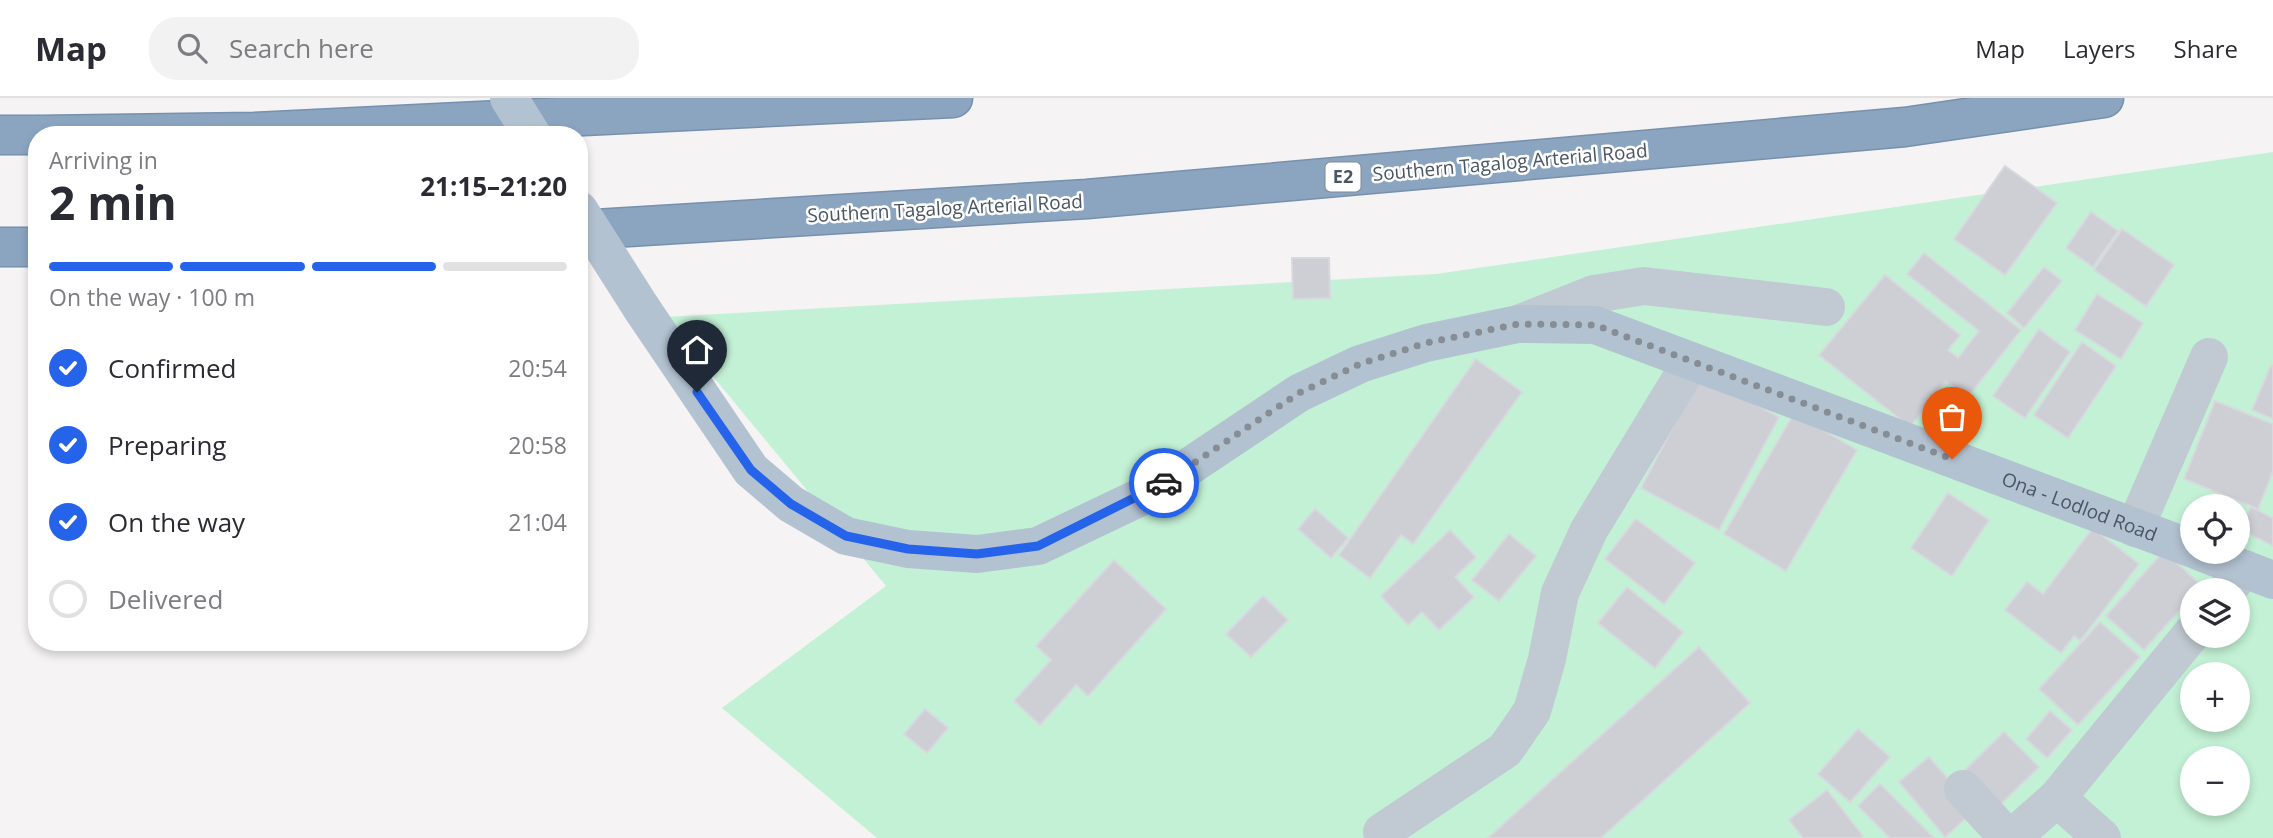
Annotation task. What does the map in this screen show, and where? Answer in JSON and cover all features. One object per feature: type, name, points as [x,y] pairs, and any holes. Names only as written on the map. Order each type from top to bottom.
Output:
[{"type":"highway","points":[[384,126],[953,98]]},
{"type":"highway","name":"Southern Tagalog Arterial Road","points":[[588,229],[1087,199],[1905,127],[2104,98]]},
{"type":"highway","points":[[0,135],[28,135]]},
{"type":"highway","points":[[0,247],[28,247]]},
{"type":"main road","points":[[509,98],[526,126]]},
{"type":"main road","name":"Ona - Lodlod Road","points":[[588,224],[751,470],[791,504],[846,536],[908,549],[977,554],[1038,546],[1151,492],[1299,393],[1360,364],[1426,343],[1518,324],[1595,325],[2180,544]]},
{"type":"main road","name":"Ona - Lodlod Road","points":[[2220,564],[2244,578]]},
{"type":"street","points":[[1518,324],[1594,294],[1644,286],[1826,307]]},
{"type":"street","points":[[2136,528],[2209,357]]},
{"type":"street","points":[[1382,832],[1505,750],[1532,711],[1547,659],[1560,593],[1589,530],[1691,362]]},
{"type":"street","points":[[1963,789],[2010,838],[2057,798],[2180,648]]},
{"type":"street","points":[[2057,798],[2102,838]]},
{"type":"green space","points":[[2273,152],[2273,838],[877,838],[722,708],[886,586],[664,317],[1436,274]]},
{"type":"building","points":[[2005,166],[2057,203],[2005,275],[1954,239]]},
{"type":"building","points":[[2091,212],[2118,231],[2093,267],[2066,248]]},
{"type":"building","points":[[2122,229],[2174,265],[2146,306],[2094,270]]},
{"type":"building","points":[[1924,253],[2021,330],[1967,398],[1946,381],[1910,427],[1819,355],[1885,275],[1960,335],[1948,350],[1958,358],[1979,331],[1907,274]]},
{"type":"building","points":[[1292,258],[1329,258],[1330,298],[1293,299]]},
{"type":"building","points":[[2044,267],[2062,281],[2024,328],[2007,313]]},
{"type":"building","points":[[2097,294],[2143,323],[2121,359],[2075,330]]},
{"type":"building","points":[[2039,329],[2070,352],[2025,418],[1993,396]]},
{"type":"building","points":[[2082,342],[2116,366],[2068,438],[2034,415]]},
{"type":"building","points":[[1476,359],[1522,392],[1413,544],[1401,535],[1370,578],[1339,555]]},
{"type":"building","points":[[2271,365],[2273,366],[2273,419],[2252,410]]},
{"type":"building","points":[[1701,374],[1779,417],[1719,530],[1641,488]]},
{"type":"building","points":[[2215,401],[2273,424],[2273,471],[2258,509],[2250,506],[2250,494],[2221,494],[2184,479]]},
{"type":"building","points":[[1794,413],[1857,450],[1786,571],[1724,534]]},
{"type":"building","points":[[1948,493],[1989,520],[1952,576],[1911,548]]},
{"type":"building","points":[[2251,507],[2273,518],[2273,546],[2250,534]]},
{"type":"building","points":[[1315,509],[1348,538],[1331,558],[1298,529]]},
{"type":"building","points":[[1636,519],[1695,563],[1664,604],[1605,559]]},
{"type":"building","points":[[2093,528],[2139,564],[2080,641],[2074,636],[2061,653],[2005,610],[2027,582],[2043,594]]},
{"type":"building","points":[[1450,530],[1476,557],[1455,577],[1474,597],[1439,630],[1422,612],[1408,625],[1381,596]]},
{"type":"building","points":[[1509,534],[1536,556],[1499,601],[1472,580]]},
{"type":"building","points":[[2164,551],[2193,578],[2180,578],[2180,610],[2144,650],[2106,616]]},
{"type":"building","points":[[1114,560],[1166,609],[1088,696],[1076,685],[1040,725],[1014,701],[1051,660],[1036,646]]},
{"type":"building","points":[[1627,587],[1683,632],[1655,668],[1598,623]]},
{"type":"building","points":[[1263,596],[1288,620],[1251,657],[1226,634]]},
{"type":"building","points":[[2100,622],[2140,657],[2078,725],[2039,689]]},
{"type":"building","points":[[1699,647],[1750,703],[1601,838],[1488,838]]},
{"type":"building","points":[[925,709],[948,728],[927,753],[904,734]]},
{"type":"building","points":[[2050,711],[2072,730],[2047,758],[2026,739]]},
{"type":"building","points":[[1858,729],[1890,757],[1850,802],[1818,774]]},
{"type":"building","points":[[2004,732],[2039,767],[2000,805],[1965,770]]},
{"type":"building","points":[[1929,757],[1975,810],[1945,837],[1899,782]]},
{"type":"building","points":[[1880,784],[1934,838],[1890,838],[1858,806]]},
{"type":"building","points":[[1827,790],[1863,836],[1803,838],[1789,820]]},
{"type":"way so far","points":[[1164,483],[1299,393],[1360,364],[1426,343],[1518,324],[1595,325],[1952,459]]},
{"type":"route","points":[[697,392],[751,470],[791,504],[846,536],[908,549],[977,554],[1038,546],[1151,492],[1164,483]]}]
